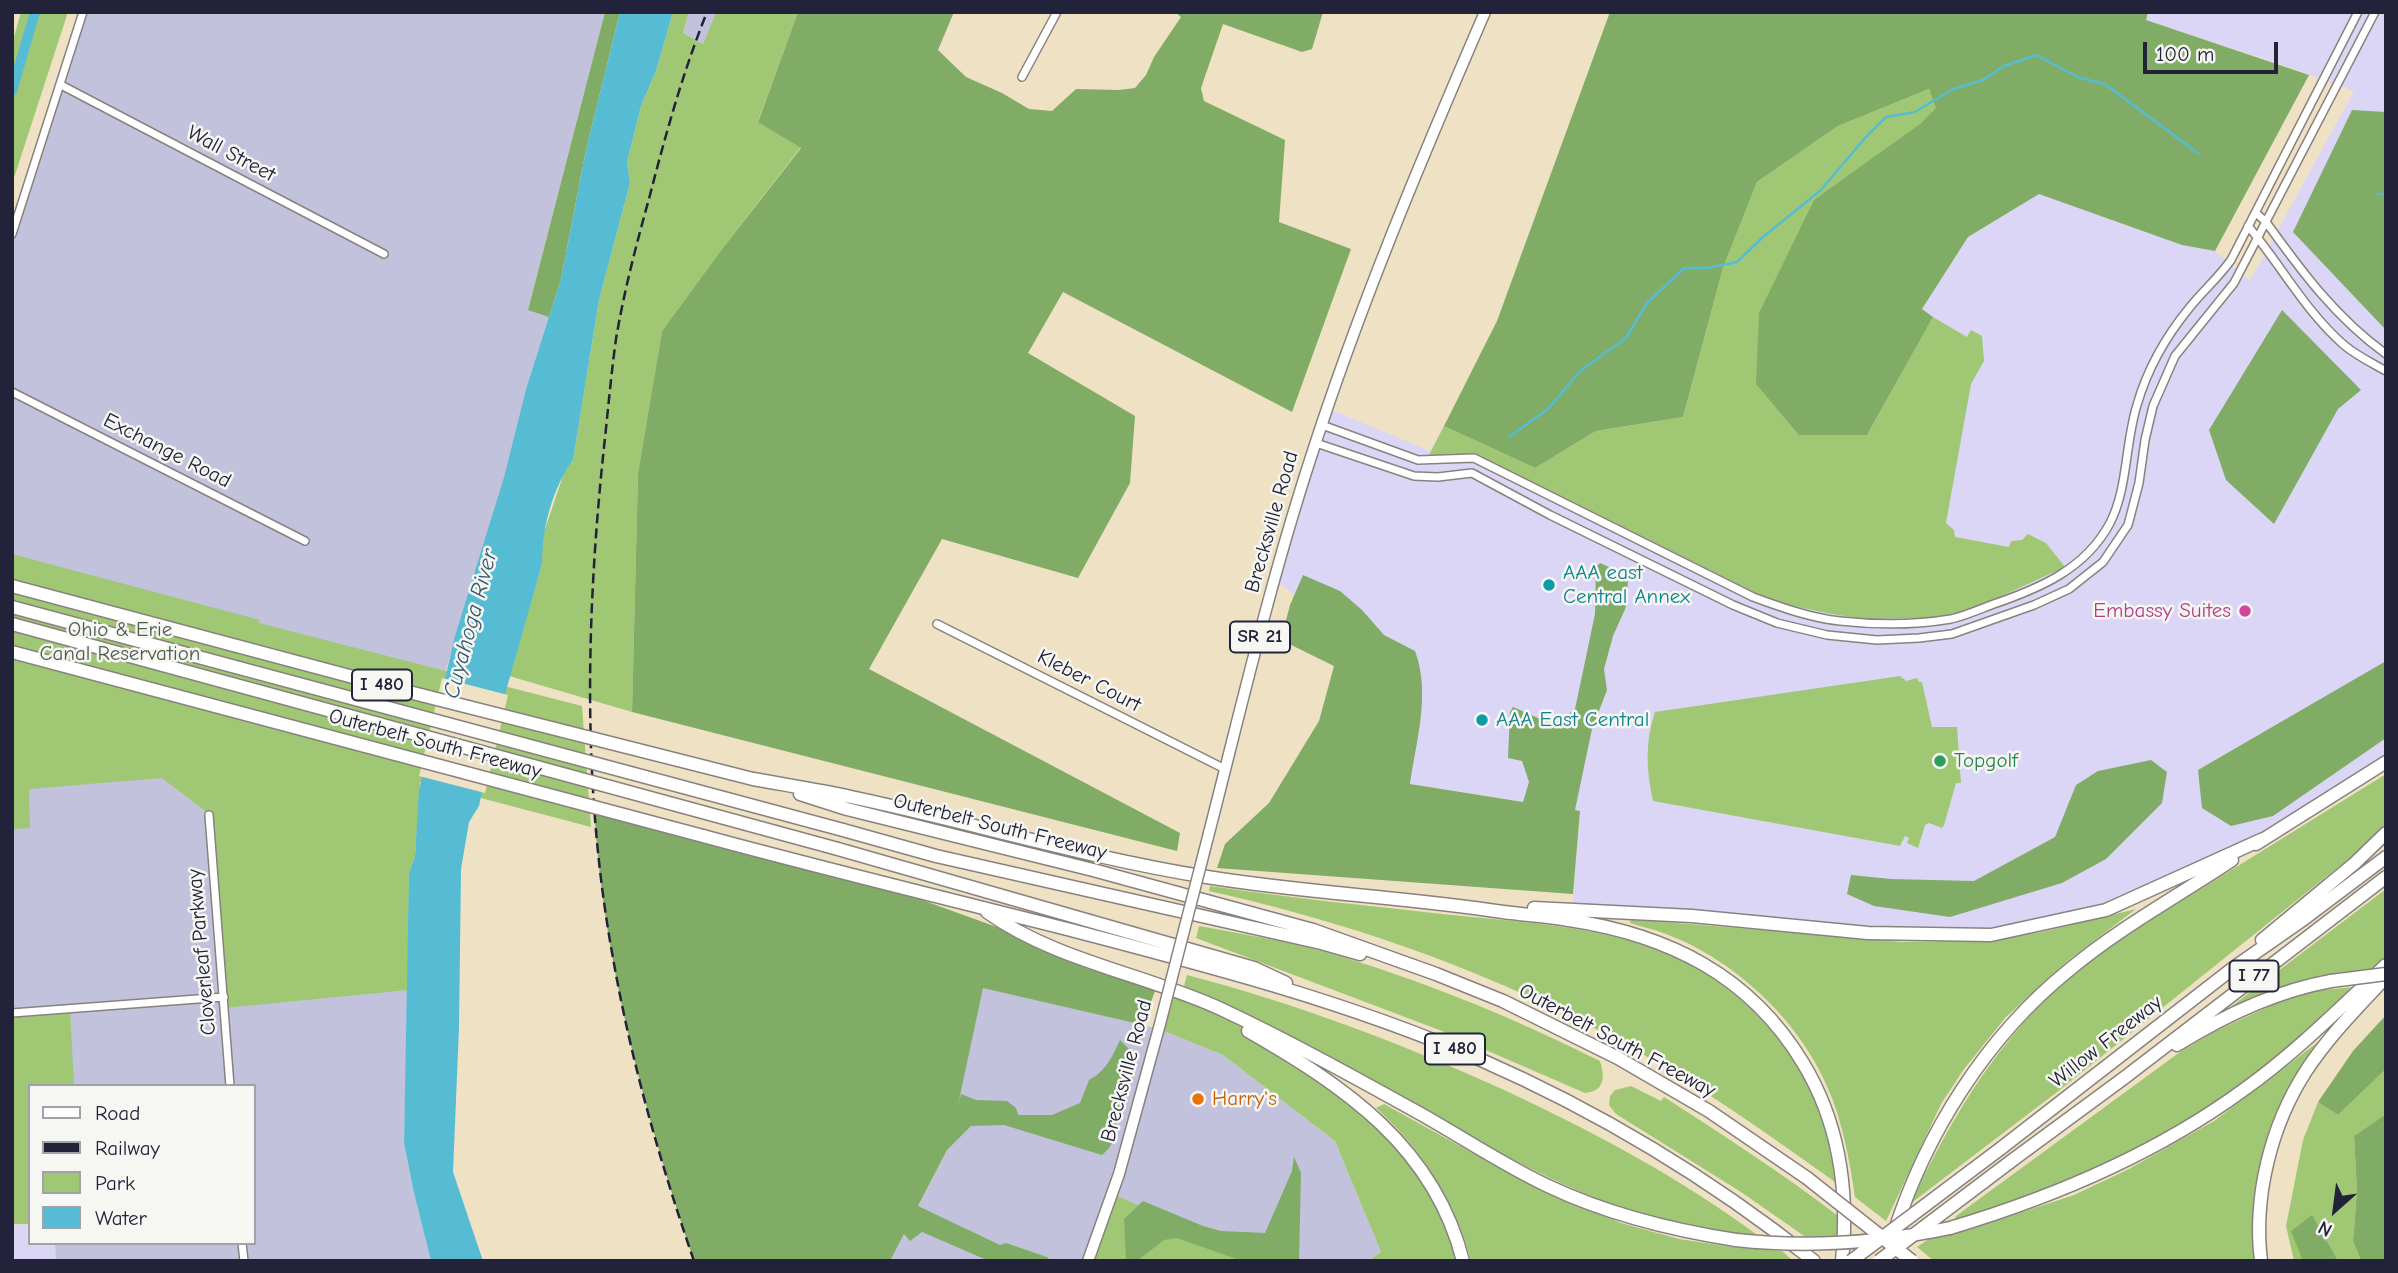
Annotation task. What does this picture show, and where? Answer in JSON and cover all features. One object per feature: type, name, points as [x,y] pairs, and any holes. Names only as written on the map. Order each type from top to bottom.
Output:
[{"type":"highway","name":"Outerbelt South Freeway","points":[[12,586],[401,690],[849,803],[1314,930],[1393,957],[1503,1001],[1618,1058],[1709,1111],[1807,1178],[1912,1261]]},
{"type":"highway","points":[[12,607],[936,856],[1321,943],[1503,1001]]},
{"type":"highway","points":[[12,624],[838,849],[1254,968],[1323,1000]]},
{"type":"highway","name":"Outerbelt South Freeway","points":[[12,652],[1140,948],[1323,1000],[1471,1056],[1604,1121],[1700,1179],[1809,1257]]},
{"type":"highway","points":[[1889,1261],[1903,1206],[1928,1146],[1972,1076],[2001,1037],[2048,989],[2087,956],[2263,839],[2386,762]]},
{"type":"highway","points":[[849,803],[1205,877],[1265,886],[1461,904],[1692,915],[1868,933],[1992,936],[2106,910],[2263,839]]},
{"type":"highway","points":[[2232,969],[2274,929],[2355,863],[2386,833]]},
{"type":"highway","name":"Willow Freeway","points":[[1851,1261],[2232,969],[2386,857]]},
{"type":"highway","name":"Willow Freeway","points":[[1879,1261],[2386,877]]},
{"type":"highway","points":[[1461,904],[1569,920],[1642,936],[1702,962],[1750,997],[1793,1045],[1813,1079],[1835,1134],[1845,1192],[1842,1261]]},
{"type":"highway","points":[[981,907],[1010,928],[1192,996],[1308,1053],[1548,1186],[1644,1221],[1678,1230],[1736,1240],[1798,1245],[1854,1243],[1950,1228],[2068,1188],[2114,1168],[2170,1138],[2242,1092],[2280,1062],[2386,965]]},
{"type":"highway","points":[[2124,1078],[2237,1012],[2291,990],[2331,981],[2386,975]]},
{"type":"highway","points":[[2261,1261],[2260,1225],[2266,1172],[2284,1114],[2305,1072],[2386,975]]},
{"type":"highway","points":[[1157,985],[1271,1044],[1359,1103],[1393,1134],[1417,1162],[1440,1200],[1463,1261]]},
{"type":"main road","name":"Brecksville Road","points":[[1088,1261],[1119,1174],[1284,547],[1316,443],[1388,242],[1485,12]]},
{"type":"street","points":[[12,234],[83,12]]},
{"type":"street","points":[[1022,77],[1057,12]]},
{"type":"street","points":[[1322,425],[1418,460],[1474,458],[1753,597],[1837,621],[1916,623],[1950,619],[2037,587],[2063,574],[2090,553],[2109,525],[2117,508],[2129,435],[2146,380],[2180,320],[2231,260],[2358,12]]},
{"type":"street","points":[[1316,443],[1414,476],[1438,477],[1472,473],[1733,605],[1777,623],[1827,635],[1877,640],[1952,634],[2043,601],[2069,589],[2103,562],[2128,525],[2139,483],[2153,406],[2169,369],[2192,333],[2234,283],[2375,12]]},
{"type":"street","name":"Wall Street","points":[[61,85],[384,254]]},
{"type":"street","points":[[2256,213],[2266,222],[2321,296],[2367,340],[2386,354]]},
{"type":"street","points":[[2248,226],[2315,314],[2337,338],[2386,371]]},
{"type":"street","points":[[2357,354],[2367,340]]},
{"type":"street","name":"Exchange Road","points":[[12,392],[305,541]]},
{"type":"street","points":[[2037,587],[2043,601]]},
{"type":"street","name":"Kleber Court","points":[[937,624],[1225,769]]},
{"type":"street","name":"Cloverleaf Parkway","points":[[209,815],[230,1084]]},
{"type":"street","points":[[12,1013],[224,997]]},
{"type":"shaded area","points":[[83,12],[605,12],[528,309],[549,317],[437,700],[12,584],[12,234]]},
{"type":"shaded area","points":[[689,12],[716,12],[703,44],[683,33]]},
{"type":"shaded area","points":[[2148,12],[2386,12],[2386,762],[2263,839],[2106,910],[1991,935],[1572,910],[1580,811],[1410,784],[1344,632],[1275,580],[1327,408],[1430,451],[1444,426],[1535,468],[1932,316],[1922,309],[1968,237],[2040,193],[2182,245],[2215,251],[2250,281],[2354,91],[2145,20]]},
{"type":"shaded area","points":[[12,673],[410,904],[404,1143],[431,1261],[56,1261],[55,1245],[256,1245],[256,1084],[28,1084],[28,1224],[12,1224]]},
{"type":"shaded area","points":[[983,987],[1159,1029],[1223,1055],[1335,1141],[1381,1252],[1368,1261],[890,1261],[948,1148]]},
{"type":"shaded area","points":[[28,1224],[28,1245],[55,1245],[56,1261],[12,1261],[12,1225]]},
{"type":"green space","points":[[21,12],[68,12],[12,184],[12,44]]},
{"type":"green space","points":[[605,12],[620,12],[586,150],[561,279],[549,317],[528,310]]},
{"type":"green space","points":[[673,12],[689,12],[683,33],[703,44],[716,12],[798,12],[758,121],[801,147],[662,331],[638,473],[632,712],[509,676],[542,564],[542,538],[564,473],[573,460],[599,300],[630,183],[627,162],[641,106],[656,71]]},
{"type":"green space","points":[[798,12],[954,12],[938,50],[966,77],[1029,109],[1052,111],[1076,89],[1135,88],[1146,75],[1154,57],[1181,17],[1175,12],[1323,12],[1312,49],[1302,52],[1223,24],[1201,88],[1204,101],[1285,140],[1279,222],[1351,249],[1292,412],[1063,292],[1028,353],[1135,416],[1130,483],[1078,578],[942,539],[869,669],[1180,833],[1177,851],[632,712],[638,473],[662,331],[801,148],[758,122]]},
{"type":"green space","points":[[1610,12],[2148,12],[2146,20],[2309,75],[2215,251],[2182,245],[2039,194],[1968,237],[1922,309],[1933,317],[1867,435],[1799,435],[1756,384],[1759,313],[1814,200],[1920,124],[1936,108],[1929,89],[1838,126],[1757,182],[1723,268],[1683,417],[1596,431],[1535,468],[1444,426],[1497,321]]},
{"type":"green space","points":[[1929,89],[1937,108],[1920,124],[1867,435],[1933,317],[1967,337],[1971,330],[1982,336],[1984,361],[1971,384],[1946,523],[1954,530],[1955,537],[2009,547],[2011,541],[2022,540],[2028,534],[2046,543],[2065,567],[1953,615],[1862,619],[1826,613],[1772,601],[1490,461],[1460,455],[1428,457],[1444,426],[1535,468],[1596,431],[1683,417],[1723,268],[1757,182],[1838,126]]},
{"type":"green space","points":[[2352,110],[2386,112],[2386,330],[2293,232]]},
{"type":"green space","points":[[2282,310],[2361,390],[2338,409],[2274,524],[2226,480],[2209,430]]},
{"type":"green space","name":"Ohio & Erie Canal Reservation","points":[[12,554],[260,620],[259,623],[582,706],[591,827],[420,782],[415,856],[409,873],[408,990],[225,1008],[209,814],[162,778],[29,789],[30,828],[12,829]]},
{"type":"green space","points":[[1600,563],[1620,572],[1628,581],[1626,607],[1613,636],[1604,669],[1607,690],[1592,729],[1575,810],[1580,811],[1573,894],[1217,868],[1225,844],[1269,803],[1319,721],[1334,666],[1281,640],[1290,605],[1303,575],[1340,591],[1362,610],[1384,635],[1415,651],[1420,667],[1422,701],[1410,784],[1523,802],[1529,782],[1522,761],[1508,758],[1510,712],[1513,707],[1547,722],[1559,721],[1575,709],[1595,614],[1596,567]]},
{"type":"green space","points":[[2386,661],[2386,738],[2273,816],[2231,826],[2202,808],[2198,770]]},
{"type":"green space","points":[[1900,676],[1906,681],[1917,678],[1922,682],[1932,727],[1957,727],[1961,783],[1956,783],[1944,825],[1942,828],[1929,823],[1925,825],[1918,848],[1907,843],[1909,838],[1905,836],[1900,846],[1653,801],[1648,756],[1649,734],[1655,712]]},
{"type":"green space","points":[[2151,760],[2167,772],[2162,803],[2106,859],[2062,883],[1950,917],[1874,906],[1847,894],[1851,875],[1974,881],[2055,837],[2076,785],[2098,771]]},
{"type":"green space","points":[[2386,774],[2386,823],[2362,848],[2061,1089],[1910,1204],[1955,1118],[1989,1066],[2029,1017],[2063,983],[2146,923]]},
{"type":"green space","points":[[594,804],[900,892],[1157,985],[1143,1025],[983,988],[958,1105],[961,1094],[976,1100],[1007,1101],[1016,1108],[1018,1115],[1052,1115],[1080,1103],[1089,1080],[1104,1068],[1120,1040],[1133,1053],[1136,1062],[1121,1098],[1112,1144],[1102,1155],[1004,1125],[971,1126],[947,1150],[918,1206],[1000,1245],[1006,1243],[1047,1257],[1051,1261],[989,1261],[922,1232],[910,1241],[904,1234],[890,1261],[694,1261],[643,1093],[616,977],[598,861]]},
{"type":"green space","points":[[1210,886],[1573,929],[1650,947],[1686,963],[1720,983],[1752,1010],[1793,1058],[1811,1091],[1829,1135],[1835,1160],[1835,1182],[1689,1082],[1629,1046],[1551,1007],[1408,948],[1309,916],[1209,891]]},
{"type":"green space","points":[[2386,889],[2386,958],[2374,970],[2320,976],[2269,993],[2234,1009],[2232,1006]]},
{"type":"green space","points":[[2136,909],[2070,959],[2006,1017],[1964,1069],[1941,1104],[1886,1221],[1855,1197],[1846,1147],[1832,1098],[1820,1071],[1787,1022],[1766,999],[1719,961],[1666,934],[1630,923],[1631,919],[1901,942],[1983,941],[2042,932]]},
{"type":"green space","points":[[1199,926],[1328,953],[1379,968],[1443,992],[1538,1031],[1600,1061],[1602,1082],[1592,1092],[1585,1093],[1442,1031],[1196,938]]},
{"type":"green space","points":[[1187,975],[1347,1025],[1502,1089],[1667,1175],[1760,1237],[1656,1218],[1615,1206],[1570,1187],[1184,986]]},
{"type":"green space","points":[[2355,987],[2247,1083],[2179,1128],[2069,1180],[1954,1221],[1956,1216],[2180,1052],[2216,1031],[2300,992]]},
{"type":"green space","points":[[1167,989],[1231,1021],[1312,1069],[1417,1162],[1463,1261],[1368,1261],[1381,1252],[1335,1141],[1223,1055],[1159,1029]]},
{"type":"green space","points":[[70,1008],[74,1084],[28,1084],[28,1224],[12,1224],[12,1013]]},
{"type":"green space","points":[[2386,1015],[2386,1069],[2338,1115],[2318,1102],[2353,1051]]},
{"type":"green space","points":[[2318,1042],[2281,1103],[2264,1147],[2254,1204],[2255,1261],[1934,1261],[1917,1247],[1929,1239],[1968,1230],[2074,1195],[2129,1169],[2214,1121]]},
{"type":"green space","points":[[2386,1069],[2386,1114],[2354,1136],[2357,1191],[2353,1241],[2361,1261],[2294,1261],[2286,1226],[2303,1140],[2318,1102],[2338,1115]]},
{"type":"green space","points":[[1631,1086],[1661,1101],[1664,1097],[1817,1200],[1838,1216],[1837,1238],[1807,1238],[1741,1192],[1616,1114],[1609,1105],[1610,1096],[1615,1090]]},
{"type":"green space","points":[[1384,1104],[1527,1183],[1621,1223],[1679,1239],[1782,1251],[1793,1261],[1471,1261],[1456,1218],[1435,1177],[1408,1140],[1376,1108]]},
{"type":"green space","points":[[2386,1114],[2386,1261],[2361,1261],[2353,1241],[2357,1191],[2354,1136]]},
{"type":"green space","points":[[1294,1157],[1301,1173],[1299,1261],[1242,1261],[1177,1238],[1164,1240],[1137,1261],[1126,1261],[1124,1219],[1143,1201],[1221,1231],[1265,1233],[1292,1171]]},
{"type":"green space","points":[[1113,1194],[1256,1258],[1259,1261],[1088,1261]]},
{"type":"green space","points":[[2312,1215],[2338,1261],[2303,1261],[2291,1231]]},
{"type":"water","name":"Cuyahoga River","points":[[620,12],[673,12],[656,71],[641,106],[627,162],[630,183],[599,300],[573,460],[559,483],[550,509],[542,564],[494,733],[479,806],[469,822],[461,869],[459,1027],[453,1172],[483,1261],[431,1261],[404,1143],[409,873],[415,856],[419,790],[455,636],[504,477],[526,389],[561,279],[586,150]]},
{"type":"pier","points":[[442,678],[508,695],[485,793],[419,776]]},
{"type":"waterway","points":[[12,91],[35,12]]},
{"type":"waterway","points":[[1509,437],[1549,408],[1580,371],[1626,338],[1647,303],[1684,268],[1707,268],[1737,262],[1821,190],[1886,117],[1915,112],[1953,89],[1983,80],[2004,66],[2036,55],[2080,78],[2105,84],[2199,154]]},
{"type":"waterway","points":[[2378,194],[2386,195]]},
{"type":"railway","points":[[694,1261],[648,1111],[628,1035],[613,958],[596,831],[590,703],[593,575],[619,321],[669,126],[707,12]]},
{"type":"place","name":"AAA east Central Annex","points":[[1549,585]]},
{"type":"place","name":"Embassy Suites","points":[[2245,611]]},
{"type":"place","name":"AAA East Central","points":[[1482,720]]},
{"type":"place","name":"Topgolf","points":[[1940,761]]},
{"type":"place","name":"Harry's","points":[[1198,1099]]}]
